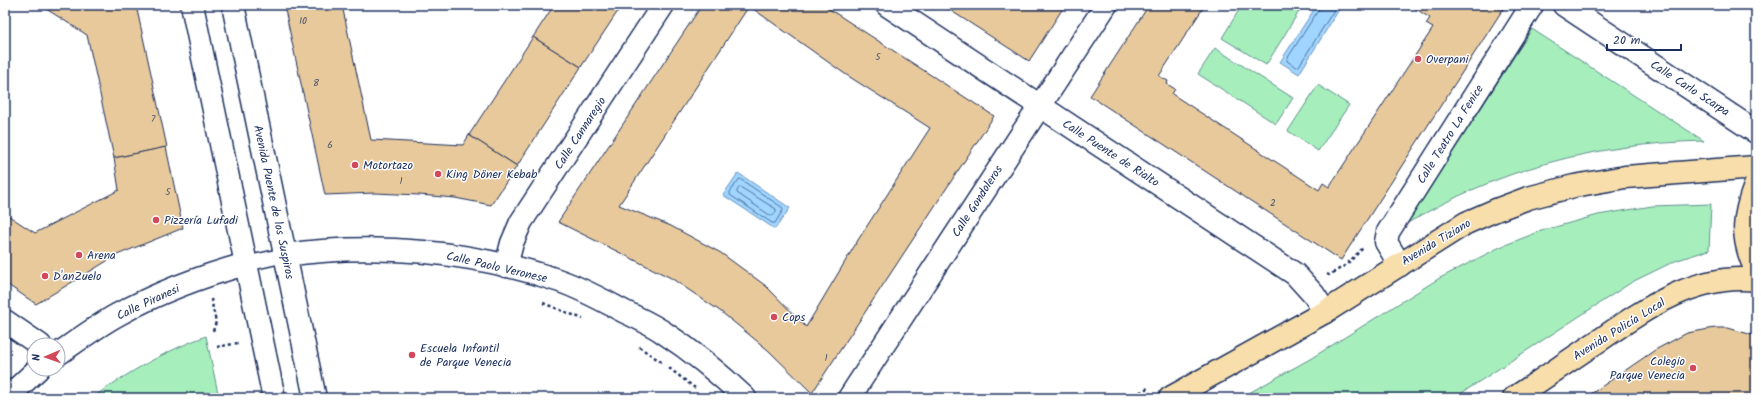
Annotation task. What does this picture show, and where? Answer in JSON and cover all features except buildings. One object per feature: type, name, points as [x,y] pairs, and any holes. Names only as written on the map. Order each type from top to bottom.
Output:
[{"type":"main road","name":"Avenida Tiziano","points":[[1170,398],[1325,312],[1466,223],[1528,198],[1574,186],[1625,177],[1756,167]]},
{"type":"main road","points":[[1756,183],[1747,205],[1745,231],[1750,256],[1756,270]]},
{"type":"main road","name":"Avenida Policía Local","points":[[1514,398],[1657,303],[1703,284],[1720,280],[1756,280]]},
{"type":"street","points":[[192,5],[274,398]]},
{"type":"street","name":"Avenida Puente de los Suspiros","points":[[233,5],[315,398]]},
{"type":"street","name":"Calle Cannaregio","points":[[506,266],[512,243],[521,222],[663,5]]},
{"type":"street","name":"Calle Puente de Rialto","points":[[887,5],[1295,274],[1314,295],[1325,312]]},
{"type":"street","name":"Calle Gondoleros","points":[[848,398],[1106,5]]},
{"type":"street","name":"Calle Teatro La Fenice","points":[[1400,265],[1386,242],[1388,232],[1532,5]]},
{"type":"street","name":"Calle Carlo Scarpa","points":[[1564,5],[1756,132]]},
{"type":"street","name":"Calle Paolo Veronese","points":[[285,255],[328,250],[390,250],[431,253],[506,266],[559,281],[593,295],[662,331],[722,376],[745,398]]},
{"type":"street","name":"Calle Piranesi","points":[[66,349],[117,315],[158,295],[246,264]]},
{"type":"street","points":[[5,321],[28,337]]},
{"type":"street","points":[[7,398],[29,377]]},
{"type":"lane","points":[[246,264],[285,255]]},
{"type":"path","points":[[206,277],[216,322],[213,331]]},
{"type":"path","points":[[538,301],[587,321]]},
{"type":"path","points":[[637,346],[696,389]]},
{"type":"green space","points":[[1242,5],[1303,5],[1266,65],[1222,38]]},
{"type":"green space","points":[[1532,29],[1704,141],[1624,147],[1549,163],[1513,174],[1477,188],[1442,204],[1406,224]]},
{"type":"green space","points":[[1215,48],[1293,98],[1276,124],[1198,74]]},
{"type":"green space","points":[[1318,85],[1349,105],[1318,151],[1288,131]]},
{"type":"green space","points":[[1711,204],[1709,250],[1675,261],[1632,282],[1454,398],[1240,398],[1310,359],[1438,279],[1500,247],[1541,231],[1598,215],[1652,206]]},
{"type":"green space","points":[[206,336],[219,398],[92,398],[147,363],[176,348]]},
{"type":"water","points":[[1317,5],[1336,5],[1340,8],[1299,74],[1280,62]]},
{"type":"water","points":[[738,173],[790,208],[775,229],[723,195]]},
{"type":"place","name":"Overpani","points":[[1418,59]]},
{"type":"place","name":"Motortazo","points":[[355,165]]},
{"type":"place","name":"King Döner Kebab","points":[[438,174]]},
{"type":"place","name":"Pizzería Lufadi","points":[[156,220]]},
{"type":"place","name":"Arena","points":[[79,255]]},
{"type":"place","name":"D'anZuelo","points":[[45,276]]},
{"type":"place","name":"Cops","points":[[774,317]]},
{"type":"place","name":"Escuela Infantil de Parque Venecia","points":[[412,355]]},
{"type":"place","name":"Colegio Parque Venecia","points":[[1693,368]]}]
